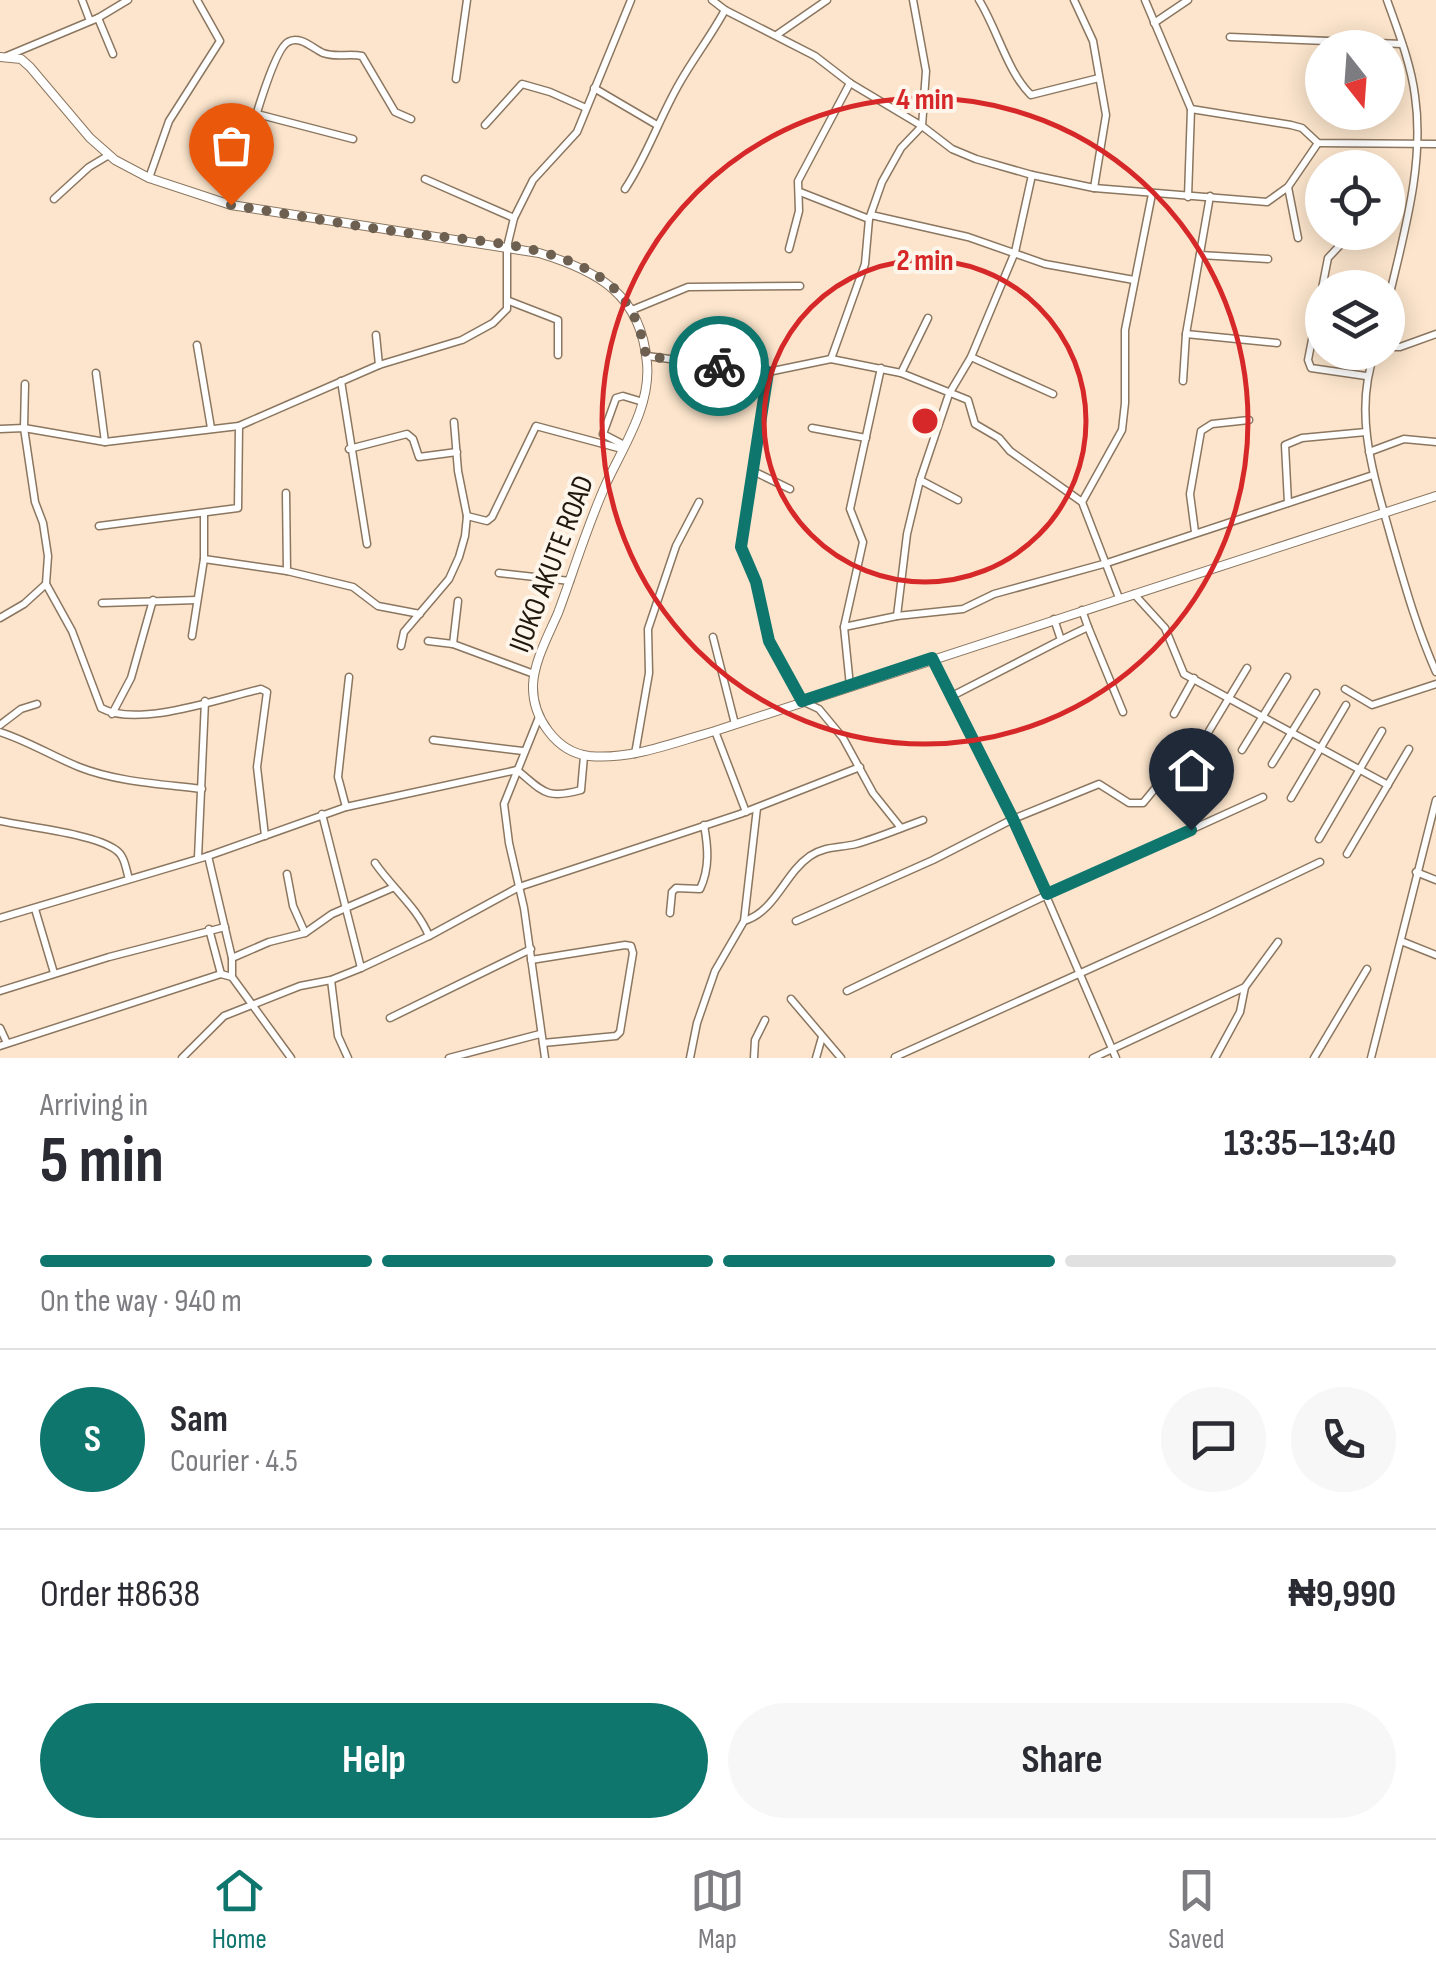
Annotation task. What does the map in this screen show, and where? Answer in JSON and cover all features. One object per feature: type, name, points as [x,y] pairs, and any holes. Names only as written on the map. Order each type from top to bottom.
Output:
[{"type":"main road","name":"IJOKO AKUTE ROAD","points":[[4,57],[30,66],[74,121],[108,155],[149,178],[231,205],[538,253],[587,270],[613,288],[632,310],[646,356],[643,402],[604,488],[534,674],[539,717]]},
{"type":"main road","points":[[539,717],[559,742],[584,756],[634,754],[1436,496]]},
{"type":"street","points":[[82,0],[90,21]]},
{"type":"street","points":[[4,57],[98,18],[128,0]]},
{"type":"street","points":[[149,178],[169,121],[220,41],[196,0]]},
{"type":"street","points":[[456,79],[467,0]]},
{"type":"street","points":[[0,429],[24,428],[105,442],[239,426],[341,381],[462,340],[493,323],[507,309],[509,301],[507,247],[514,218],[533,180],[577,132],[632,0]]},
{"type":"street","points":[[712,0],[815,56],[952,149],[1032,175],[1094,188],[1267,202],[1288,187],[1318,144]]},
{"type":"street","points":[[778,34],[827,0]]},
{"type":"street","points":[[831,360],[865,264],[870,217],[882,182],[902,148],[922,126],[926,71],[913,0]]},
{"type":"street","points":[[979,0],[996,27],[1020,84],[1031,95],[1099,78]]},
{"type":"street","points":[[1074,0],[1092,42],[1106,115],[1094,188]]},
{"type":"street","points":[[1145,0],[1191,109],[1188,197]]},
{"type":"street","points":[[1154,23],[1188,0]]},
{"type":"street","points":[[1387,0],[1397,30]]},
{"type":"street","points":[[624,189],[725,10]]},
{"type":"street","points":[[98,18],[113,54]]},
{"type":"street","points":[[1230,37],[1305,40]]},
{"type":"street","points":[[231,205],[257,114],[283,44],[290,40],[301,40],[328,55],[362,56],[395,112],[412,118]]},
{"type":"street","points":[[1395,270],[1418,146],[1415,96],[1405,56]]},
{"type":"street","points":[[789,249],[800,192],[798,180],[850,83]]},
{"type":"street","points":[[485,125],[522,84],[586,108]]},
{"type":"street","points":[[594,88],[658,125]]},
{"type":"street","points":[[1191,109],[1302,128],[1318,144],[1436,144]]},
{"type":"street","points":[[257,114],[353,138]]},
{"type":"street","points":[[54,200],[108,155]]},
{"type":"street","points":[[898,616],[907,534],[920,480],[949,394],[971,358],[1015,252],[1032,175]]},
{"type":"street","points":[[425,179],[514,218]]},
{"type":"street","points":[[1288,187],[1298,238]]},
{"type":"street","points":[[800,192],[870,217],[1015,252],[1045,264],[1134,280]]},
{"type":"street","points":[[1082,502],[1122,430],[1124,330],[1152,194]]},
{"type":"street","points":[[1184,381],[1186,334],[1210,196]]},
{"type":"street","points":[[1336,250],[1328,258],[1308,360],[1311,368],[1366,376]]},
{"type":"street","points":[[1200,255],[1268,259]]},
{"type":"street","points":[[632,310],[688,287],[800,286]]},
{"type":"street","points":[[509,301],[558,320],[558,355]]},
{"type":"street","points":[[902,374],[928,318]]},
{"type":"street","points":[[1186,334],[1278,343]]},
{"type":"street","points":[[1405,345],[1436,334]]},
{"type":"street","points":[[376,335],[380,366]]},
{"type":"street","points":[[196,345],[211,428]]},
{"type":"street","points":[[646,356],[768,372],[831,360],[902,374],[968,400],[975,424],[1082,502],[1119,598]]},
{"type":"street","points":[[971,358],[1052,394]]},
{"type":"street","points":[[850,686],[844,627],[864,542],[850,509],[880,368]]},
{"type":"street","points":[[1368,370],[1366,432],[1373,475],[1416,626],[1436,672]]},
{"type":"street","points":[[768,372],[741,547],[756,582],[769,641],[802,701],[819,709],[873,792],[902,828]]},
{"type":"street","points":[[96,373],[105,442]]},
{"type":"street","points":[[341,381],[367,544]]},
{"type":"street","points":[[25,384],[24,428],[48,556],[46,584],[72,631],[101,708],[112,714],[142,717],[261,689],[267,692],[257,767],[265,836]]},
{"type":"street","points":[[623,447],[603,434],[616,398],[623,396],[643,402]]},
{"type":"street","points":[[1195,532],[1190,494],[1201,431],[1212,424],[1249,420]]},
{"type":"street","points":[[401,646],[404,632],[448,579],[460,557],[468,516],[461,494],[454,422]]},
{"type":"street","points":[[99,526],[240,506],[239,426]]},
{"type":"street","points":[[468,516],[486,521],[492,517],[536,426],[623,447]]},
{"type":"street","points":[[812,428],[866,438]]},
{"type":"street","points":[[1288,503],[1285,445],[1302,438],[1366,432]]},
{"type":"street","points":[[349,448],[407,434],[420,457],[457,452]]},
{"type":"street","points":[[1368,452],[1404,439],[1436,442]]},
{"type":"street","points":[[753,471],[790,489]]},
{"type":"street","points":[[844,627],[963,609],[994,594],[1108,563],[1373,475]]},
{"type":"street","points":[[920,480],[958,500]]},
{"type":"street","points":[[286,493],[286,571]]},
{"type":"street","points":[[634,754],[648,673],[648,629],[676,546],[699,502]]},
{"type":"street","points":[[192,636],[204,559],[204,514]]},
{"type":"street","points":[[204,559],[353,586],[378,606],[420,614]]},
{"type":"street","points":[[499,573],[570,581]]},
{"type":"street","points":[[0,618],[24,604],[46,584]]},
{"type":"street","points":[[1134,594],[1159,618],[1184,674],[1388,785]]},
{"type":"street","points":[[112,714],[131,678],[153,600]]},
{"type":"street","points":[[102,603],[196,600]]},
{"type":"street","points":[[453,644],[458,601]]},
{"type":"street","points":[[1082,610],[1123,712]]},
{"type":"street","points":[[1054,618],[1061,640]]},
{"type":"street","points":[[952,696],[1088,627]]},
{"type":"street","points":[[713,637],[735,724]]},
{"type":"street","points":[[428,641],[453,644],[534,674]]},
{"type":"street","points":[[932,658],[1013,819],[1116,1058]]},
{"type":"street","points":[[1210,731],[1247,668]]},
{"type":"street","points":[[346,807],[338,777],[349,678]]},
{"type":"street","points":[[1174,714],[1194,678]]},
{"type":"street","points":[[1242,750],[1286,678]]},
{"type":"street","points":[[1345,689],[1372,705],[1436,684]]},
{"type":"street","points":[[1272,764],[1316,694]]},
{"type":"street","points":[[198,858],[205,702]]},
{"type":"street","points":[[37,704],[21,709],[0,728],[77,766],[110,776],[202,789]]},
{"type":"street","points":[[1290,798],[1346,705]]},
{"type":"street","points":[[539,717],[504,804],[545,1058]]},
{"type":"street","points":[[715,731],[746,812]]},
{"type":"street","points":[[1319,839],[1382,731]]},
{"type":"street","points":[[433,740],[523,751]]},
{"type":"street","points":[[796,921],[933,860],[1013,819],[1099,784],[1137,806],[1174,767],[1200,750]]},
{"type":"street","points":[[1348,854],[1409,750]]},
{"type":"street","points":[[518,770],[532,787],[546,794],[563,795],[581,790],[584,756]]},
{"type":"street","points":[[182,1058],[224,1016],[300,986],[332,980],[361,968],[519,887],[746,812],[860,768]]},
{"type":"street","points":[[0,918],[208,856],[346,807],[518,770]]},
{"type":"street","points":[[847,991],[1047,894],[1263,797]]},
{"type":"street","points":[[1371,1058],[1436,800]]},
{"type":"street","points":[[690,1058],[697,1023],[716,970],[744,921],[757,808]]},
{"type":"street","points":[[322,814],[361,968]]},
{"type":"street","points":[[744,921],[766,908],[802,863],[816,853],[923,820]]},
{"type":"street","points":[[0,822],[99,842],[122,857],[129,879]]},
{"type":"street","points":[[670,913],[676,888],[700,889],[704,880],[708,852],[704,825]]},
{"type":"street","points":[[208,856],[226,927],[232,977],[291,1058]]},
{"type":"street","points":[[895,1057],[1320,862]]},
{"type":"street","points":[[375,863],[392,888],[416,909],[429,936]]},
{"type":"street","points":[[1416,872],[1436,880]]},
{"type":"street","points":[[286,874],[293,906],[305,933]]},
{"type":"street","points":[[232,958],[269,942],[305,933],[348,907],[392,888]]},
{"type":"street","points":[[34,909],[54,974]]},
{"type":"street","points":[[0,991],[226,927]]},
{"type":"street","points":[[209,929],[221,974]]},
{"type":"street","points":[[1401,941],[1436,955]]},
{"type":"street","points":[[1215,1058],[1240,1012],[1245,987],[1278,942]]},
{"type":"street","points":[[449,1058],[542,1038],[616,1036],[620,1032],[634,953],[631,946],[532,960]]},
{"type":"street","points":[[390,1018],[530,949]]},
{"type":"street","points":[[1314,1058],[1367,969]]},
{"type":"street","points":[[0,1028],[4,1045],[221,974],[232,977]]},
{"type":"street","points":[[332,980],[338,1036],[348,1058]]},
{"type":"street","points":[[1093,1058],[1245,987]]},
{"type":"street","points":[[790,999],[842,1058]]},
{"type":"street","points":[[754,1058],[755,1040],[764,1020]]},
{"type":"street","points":[[816,1058],[823,1036]]},
{"type":"way so far","points":[[231,205],[507,247],[566,262],[606,281],[620,294],[632,310],[646,356],[719,366]]},
{"type":"route","points":[[719,366],[768,372],[740,538],[746,564],[756,582],[769,641],[802,701],[932,658],[1047,894],[1191,830]]}]
